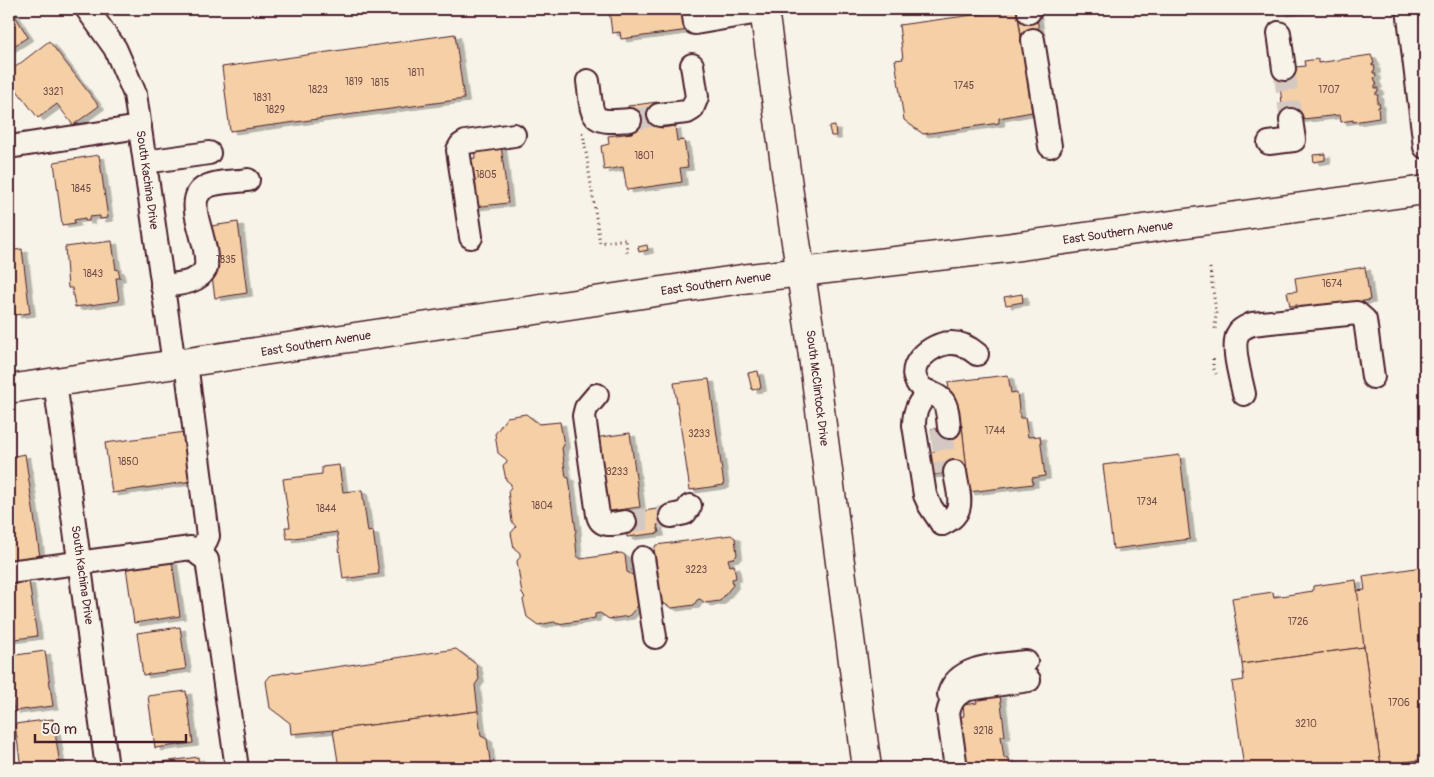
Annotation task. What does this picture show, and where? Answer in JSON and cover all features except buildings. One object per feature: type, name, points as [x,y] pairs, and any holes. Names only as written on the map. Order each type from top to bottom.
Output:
[{"type":"main road","name":"South McClintock Drive","points":[[764,10],[809,326],[867,768]]},
{"type":"main road","name":"East Southern Avenue","points":[[9,389],[742,279],[1006,248],[1425,190]]},
{"type":"street","name":"South Kachina Drive","points":[[87,9],[116,48],[135,94],[162,286],[180,363],[208,536],[200,555]]},
{"type":"street","points":[[693,9],[695,23],[764,10]]},
{"type":"street","points":[[1408,9],[1425,147]]},
{"type":"street","points":[[1279,33],[1284,68]]},
{"type":"street","points":[[1032,40],[1050,146]]},
{"type":"street","points":[[659,115],[687,112],[692,109],[696,97],[692,65]]},
{"type":"street","points":[[588,81],[592,112],[596,117],[606,122],[630,120]]},
{"type":"street","points":[[1269,143],[1294,140],[1291,120]]},
{"type":"street","points":[[9,147],[140,127]]},
{"type":"street","points":[[471,237],[458,150],[466,142],[514,135]]},
{"type":"street","points":[[145,162],[209,153]]},
{"type":"street","points":[[162,286],[199,278],[206,268],[203,238],[195,205],[199,193],[204,187],[211,185],[248,180]]},
{"type":"street","points":[[1244,394],[1235,339],[1240,330],[1252,324],[1357,313],[1365,320],[1373,377]]},
{"type":"street","points":[[945,428],[945,404],[930,392],[922,389],[917,383],[914,374],[916,365],[927,352],[943,343],[953,343],[970,348],[977,354]]},
{"type":"street","name":"South Kachina Drive","points":[[55,382],[107,768]]},
{"type":"street","points":[[927,452],[924,415],[930,392]]},
{"type":"street","points":[[930,392],[918,405],[914,415],[914,424],[924,490],[930,506],[942,524],[952,519],[959,509],[944,473]]},
{"type":"street","points":[[597,395],[586,408],[584,416],[599,520],[607,524],[625,522]]},
{"type":"street","points":[[9,572],[191,548],[207,560],[237,768]]},
{"type":"street","points":[[643,558],[655,637]]},
{"type":"street","points":[[956,768],[948,713],[950,704],[955,697],[961,691],[969,688],[1028,671]]},
{"type":"path","points":[[582,127],[600,243],[626,239],[627,254]]},
{"type":"tunnel","points":[[1284,69],[1291,120]]},
{"type":"tunnel","points":[[630,120],[659,115]]},
{"type":"tunnel","points":[[941,428],[946,473]]},
{"type":"tunnel","points":[[625,522],[671,516]]}]
